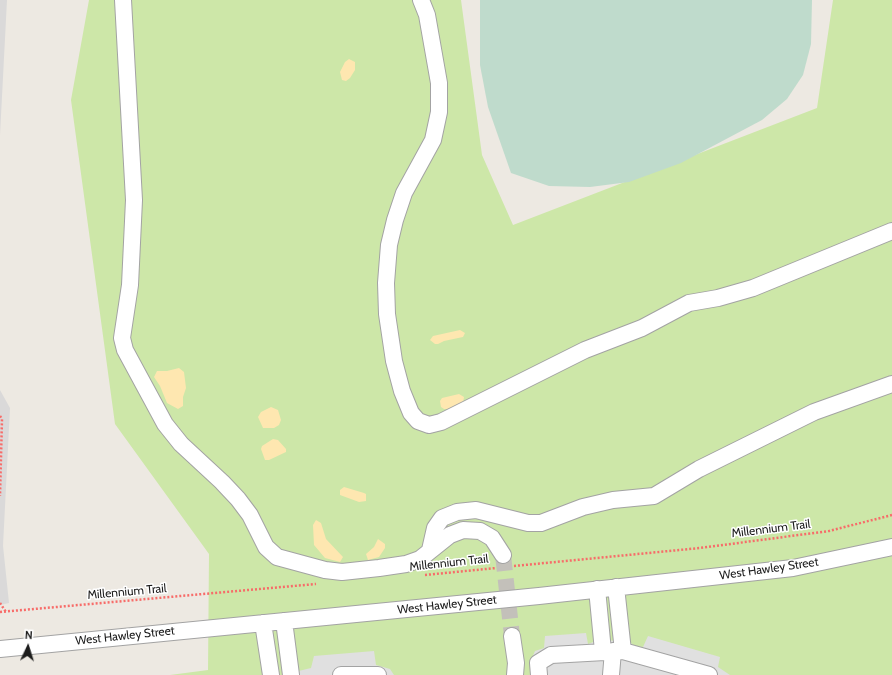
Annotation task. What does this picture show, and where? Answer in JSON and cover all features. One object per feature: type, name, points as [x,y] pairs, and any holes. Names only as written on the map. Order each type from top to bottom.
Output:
[{"type":"street","points":[[122,0],[134,200],[130,285],[122,338],[125,350],[165,424],[180,444],[222,482],[238,499],[250,515],[266,547],[277,557],[325,570],[342,572],[406,564],[420,559],[450,535],[463,530],[480,531],[492,538],[503,563]]},
{"type":"street","points":[[421,0],[427,16],[439,83],[439,112],[434,140],[404,193],[395,220],[389,245],[386,283],[394,361],[410,414],[418,421],[429,425],[441,422],[584,350],[642,328],[689,303],[718,298],[753,288],[892,231]]},
{"type":"street","points":[[430,550],[435,528],[442,518],[457,512],[476,510],[528,523],[541,523],[583,507],[613,500],[654,496],[699,469],[814,412],[892,384]]},
{"type":"street","name":"West Hawley Street","points":[[0,649],[793,568],[892,546]]},
{"type":"street","points":[[611,675],[616,587]]},
{"type":"street","points":[[597,589],[613,651]]},
{"type":"street","points":[[284,621],[291,675]]},
{"type":"street","points":[[263,623],[271,675]]},
{"type":"street","points":[[512,636],[516,663],[515,675]]},
{"type":"street","points":[[539,675],[538,663],[551,655],[613,651],[709,675]]},
{"type":"street","points":[[341,675],[378,675]]},
{"type":"path","points":[[0,416],[2,419],[0,496]]},
{"type":"path","name":"Millennium Trail","points":[[421,575],[503,563],[700,548],[829,531],[892,515]]},
{"type":"path","name":"Millennium Trail","points":[[0,612],[319,584]]},
{"type":"path","points":[[0,603],[6,612]]},
{"type":"shaded area","points":[[0,0],[7,0],[0,135]]},
{"type":"shaded area","points":[[0,390],[10,408],[3,546],[9,603],[0,605]]},
{"type":"shaded area","points":[[586,633],[588,644],[596,641],[628,640],[634,646],[643,647],[648,636],[720,657],[718,667],[730,675],[530,675],[531,660],[535,651],[544,648],[545,636]]},
{"type":"shaded area","points":[[374,651],[376,665],[390,669],[394,675],[282,675],[311,668],[314,656]]},
{"type":"green space","points":[[89,0],[461,0],[482,155],[513,225],[817,108],[833,0],[892,0],[892,675],[170,675],[208,670],[209,554],[115,424],[71,100]]},
{"type":"green space","points":[[480,0],[812,0],[811,44],[803,75],[787,99],[762,120],[681,163],[629,182],[590,187],[549,186],[511,173],[488,107],[480,65]]},
{"type":"sand","points":[[349,59],[355,62],[355,70],[346,81],[342,80],[340,72],[345,62]]},
{"type":"sand","points":[[460,330],[465,333],[463,337],[444,341],[438,344],[435,344],[430,340],[433,336]]},
{"type":"sand","points":[[179,368],[184,372],[186,388],[183,397],[183,406],[178,409],[167,403],[160,386],[154,377],[157,371],[167,371]]},
{"type":"sand","points":[[459,394],[464,397],[463,403],[450,409],[444,409],[441,407],[440,401],[442,398]]},
{"type":"sand","points":[[271,407],[278,410],[281,420],[279,425],[274,428],[263,428],[258,417],[261,412]]},
{"type":"sand","points":[[273,439],[278,440],[286,449],[286,452],[269,460],[265,460],[261,449],[262,446]]},
{"type":"sand","points":[[344,487],[366,494],[366,501],[359,502],[340,495],[340,490]]},
{"type":"sand","points":[[316,520],[321,523],[326,539],[343,557],[340,562],[325,558],[314,545],[313,525]]},
{"type":"sand","points":[[378,539],[385,544],[385,548],[379,557],[368,560],[366,554],[374,547]]},
{"type":"tunnel","points":[[503,555],[512,636]]}]
